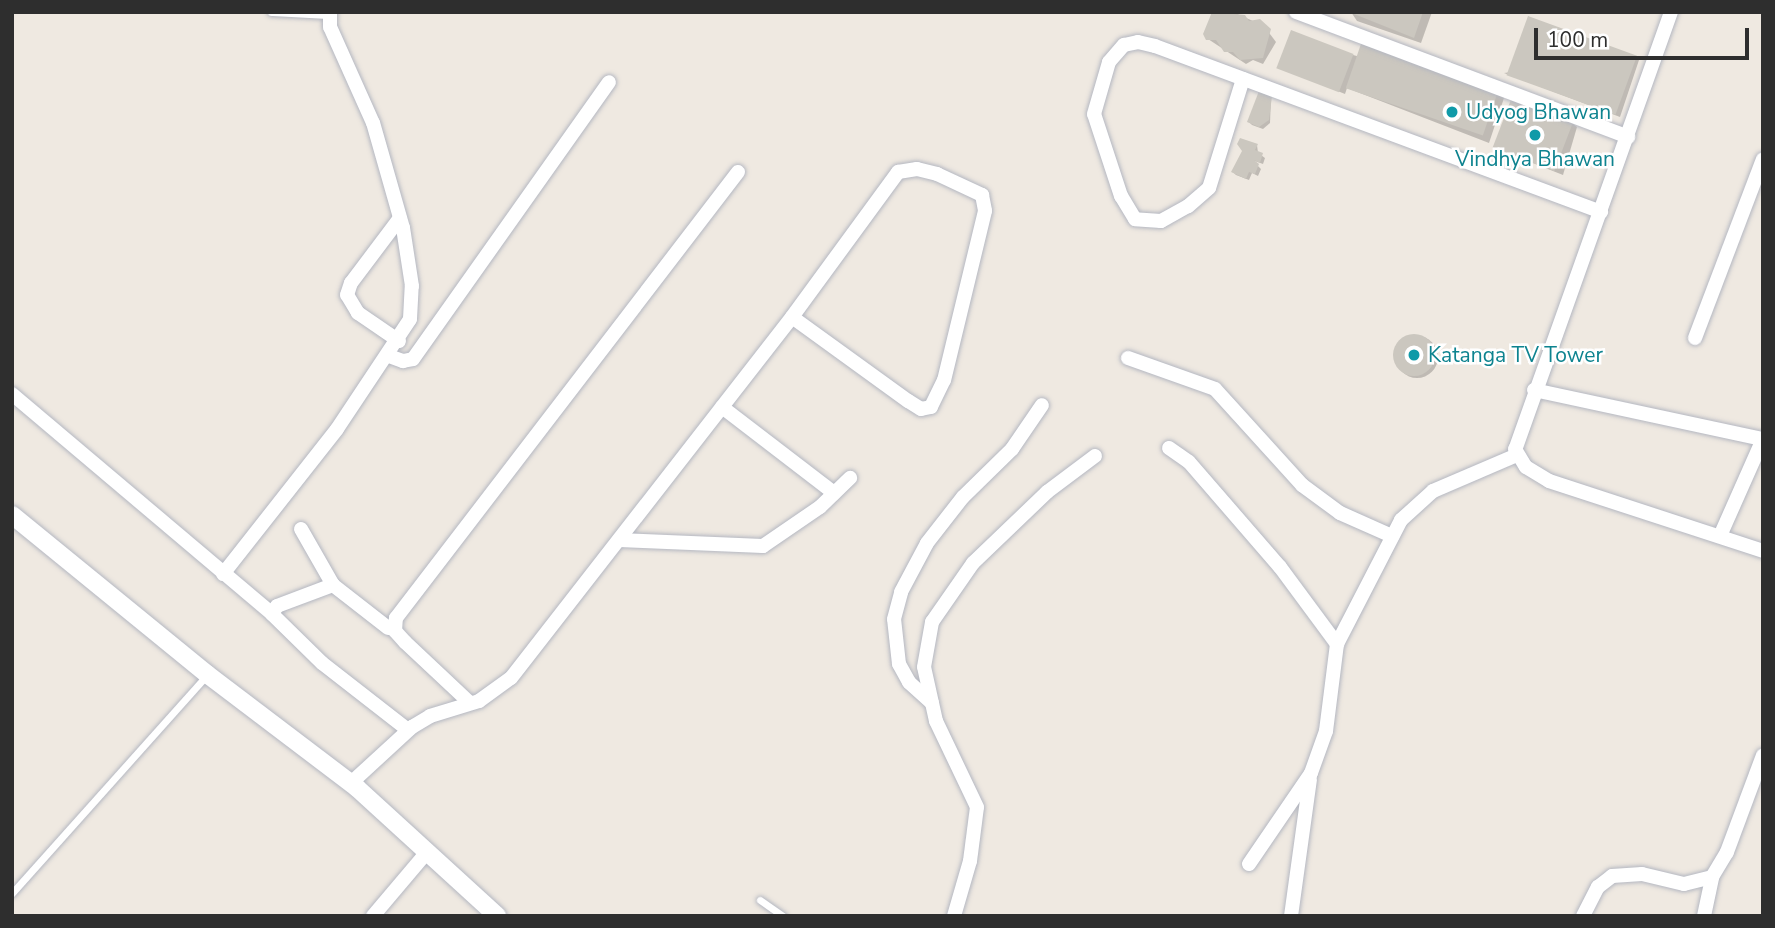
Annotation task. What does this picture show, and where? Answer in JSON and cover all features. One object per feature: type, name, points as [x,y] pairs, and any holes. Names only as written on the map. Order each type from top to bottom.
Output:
[{"type":"street","points":[[1296,12],[1628,137]]},
{"type":"street","points":[[1671,12],[1601,212],[1534,390],[1516,442],[1517,455],[1532,473],[1549,481],[1763,551]]},
{"type":"street","points":[[223,574],[267,522],[399,341],[411,305],[409,252],[400,218],[373,123],[330,14]]},
{"type":"street","points":[[1243,79],[1209,188],[1188,206],[1161,220],[1135,219],[1121,196],[1094,114],[1097,91],[1116,52],[1138,43],[1155,46],[1601,212]]},
{"type":"street","points":[[388,356],[403,361],[413,359],[608,82]]},
{"type":"street","points":[[1695,338],[1763,159]]},
{"type":"street","points":[[351,783],[408,730],[430,716],[495,692],[511,678],[793,317],[898,172],[917,169],[937,174],[982,195],[982,224],[944,380],[931,407],[921,409],[908,401],[793,317]]},
{"type":"street","points":[[470,703],[395,631],[396,618],[738,172]]},
{"type":"street","points":[[399,341],[358,313],[347,295],[351,283],[400,218]]},
{"type":"street","points":[[1128,358],[1215,389],[1302,485],[1332,508],[1392,537]]},
{"type":"street","points":[[1534,390],[1763,439],[1720,536]]},
{"type":"street","points":[[12,394],[272,614],[321,663],[408,730]]},
{"type":"street","points":[[932,703],[908,682],[899,664],[894,619],[901,592],[927,543],[963,497],[1012,449],[1042,405]]},
{"type":"street","points":[[722,407],[834,493]]},
{"type":"street","points":[[1169,448],[1189,462],[1280,567],[1336,644]]},
{"type":"street","points":[[1291,916],[1311,773],[1325,731],[1336,644],[1392,537],[1415,504],[1433,491],[1517,455]]},
{"type":"street","points":[[954,916],[970,861],[977,807],[932,703],[924,667],[926,645],[940,606],[973,563],[1047,492],[1095,456]]},
{"type":"street","points":[[619,540],[763,546],[780,538],[850,478]]},
{"type":"street","points":[[12,516],[207,674],[351,783],[429,851],[497,916]]},
{"type":"street","points":[[301,529],[333,585],[388,628]]},
{"type":"street","points":[[272,614],[277,606],[333,585]]},
{"type":"street","points":[[1704,916],[1712,877],[1727,852],[1763,755]]},
{"type":"street","points":[[1249,864],[1311,773]]},
{"type":"street","points":[[373,916],[429,851]]},
{"type":"street","points":[[1583,916],[1598,887],[1612,876],[1642,874],[1684,884],[1712,877]]},
{"type":"lane","points":[[271,12],[330,14]]},
{"type":"lane","points":[[12,893],[207,674]]},
{"type":"lane","points":[[760,900],[783,916]]},
{"type":"building","points":[[1212,12],[1245,15],[1249,21],[1260,19],[1271,29],[1263,58],[1240,60],[1233,52],[1224,52],[1216,40],[1206,40],[1203,34]]},
{"type":"building","points":[[1349,12],[1423,12],[1414,38]]},
{"type":"building","points":[[1528,16],[1637,56],[1615,115],[1506,75]]},
{"type":"building","points":[[1291,30],[1354,54],[1339,92],[1276,68]]},
{"type":"building","name":"Udyog Bhawan","points":[[1362,41],[1499,88],[1483,135],[1346,88]]},
{"type":"building","points":[[1259,91],[1272,96],[1269,120],[1259,127],[1247,122]]},
{"type":"building","name":"Vindhya Bhawan","points":[[1512,97],[1574,121],[1554,171],[1493,147]]},
{"type":"building","points":[[1240,138],[1258,144],[1255,150],[1263,153],[1260,163],[1254,160],[1259,164],[1255,174],[1249,172],[1246,179],[1231,172],[1242,151],[1237,144]]},
{"type":"building","name":"Katanga TV Tower","points":[[1414,334],[1429,340],[1435,355],[1429,370],[1414,376],[1399,370],[1393,355],[1399,340]]},
{"type":"place","name":"Udyog Bhawan","points":[[1452,112]]},
{"type":"place","name":"Vindhya Bhawan","points":[[1535,135]]},
{"type":"place","name":"Katanga TV Tower","points":[[1414,355]]}]
